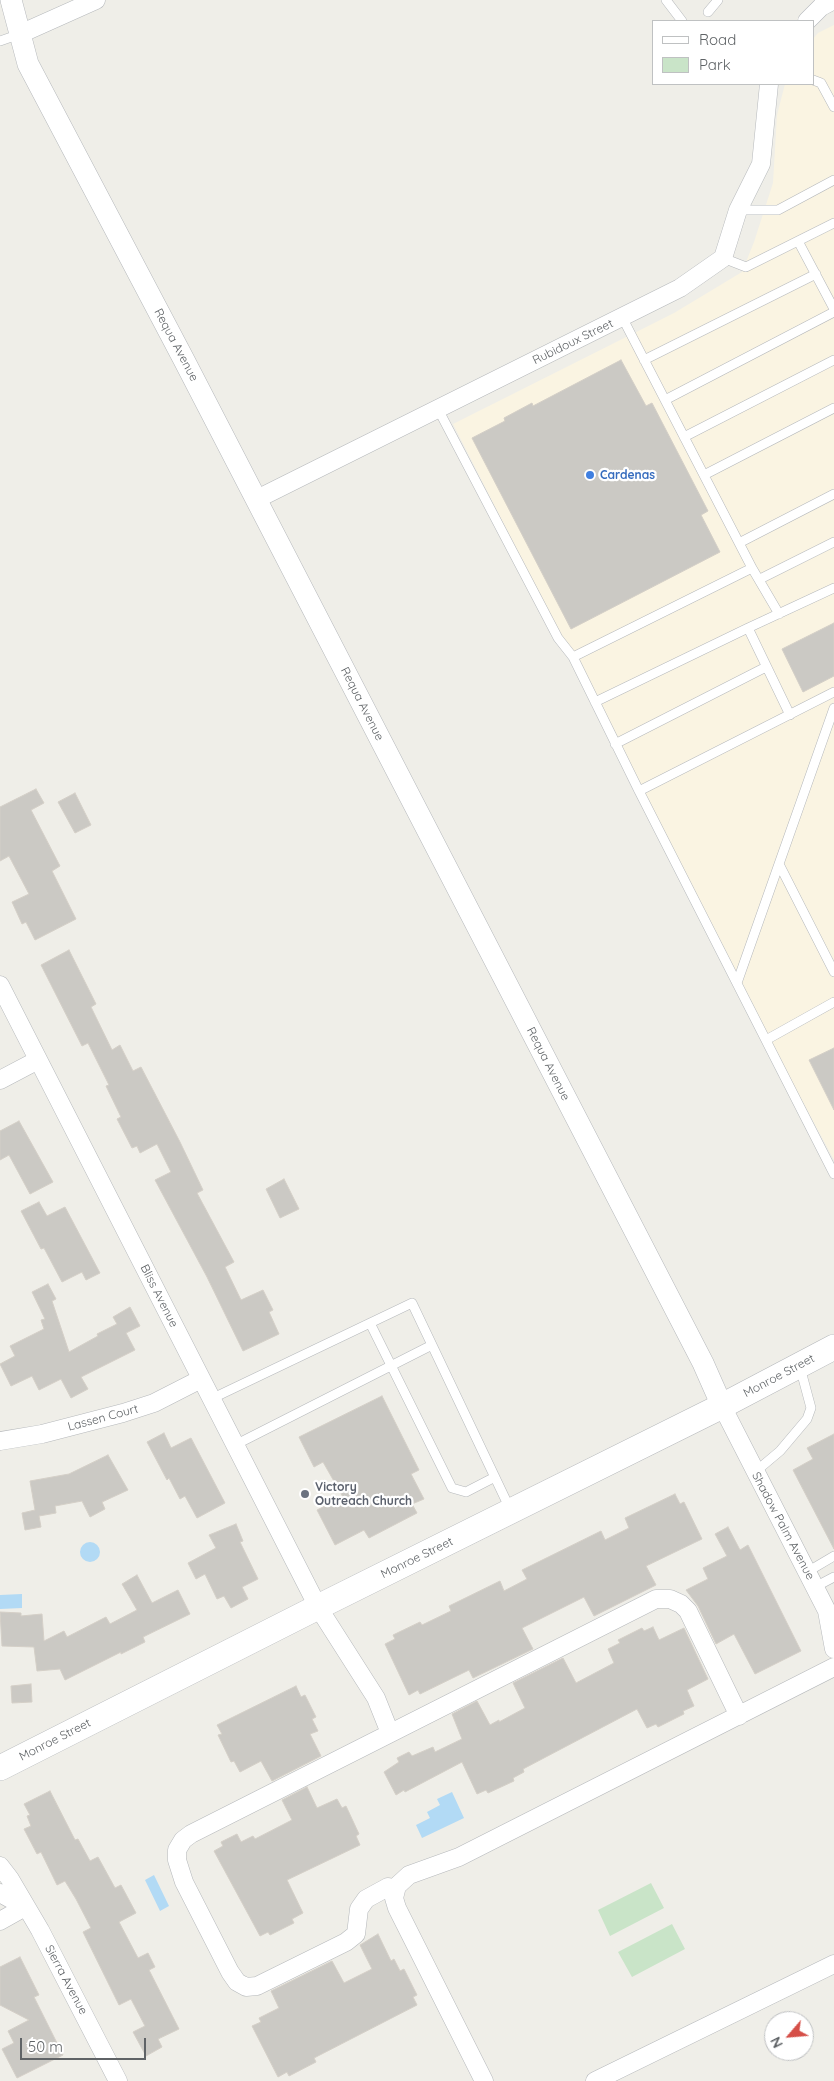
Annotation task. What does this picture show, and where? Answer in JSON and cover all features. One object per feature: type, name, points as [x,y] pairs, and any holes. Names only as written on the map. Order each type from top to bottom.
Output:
[{"type":"main road","name":"Monroe Street","points":[[0,1768],[722,1406],[834,1347]]},
{"type":"street","name":"Requa Avenue","points":[[11,0],[28,64],[256,499],[703,1363],[722,1406]]},
{"type":"street","points":[[20,34],[96,0]]},
{"type":"street","points":[[808,20],[821,7],[834,0]]},
{"type":"street","points":[[723,258],[738,210],[761,164],[769,85]]},
{"type":"street","name":"Rubidoux Street","points":[[256,499],[680,288],[723,258]]},
{"type":"street","name":"Bliss Avenue","points":[[0,985],[318,1607],[376,1698],[390,1733]]},
{"type":"street","points":[[0,1080],[38,1060]]},
{"type":"street","name":"Lassen Court","points":[[0,1441],[42,1434],[123,1413],[154,1403],[201,1379]]},
{"type":"street","name":"Shadow Palm Avenue","points":[[722,1406],[826,1611],[834,1649]]},
{"type":"street","points":[[396,1889],[388,1887],[366,1899],[359,1909],[356,1934],[346,1942],[257,1986],[246,1987],[237,1982],[230,1972],[184,1882],[177,1860],[178,1850],[184,1840],[191,1834],[656,1599],[670,1598],[681,1604],[688,1611],[739,1716]]},
{"type":"street","points":[[484,2081],[397,1908],[394,1898],[397,1886],[409,1875],[459,1857],[834,1668]]},
{"type":"street","name":"Sierra Avenue","points":[[0,1866],[10,1879],[40,1930],[118,2081]]},
{"type":"street","name":"Sierra Avenue","points":[[0,1893],[25,1907]]},
{"type":"street","points":[[0,1921],[25,1907]]},
{"type":"street","points":[[595,2081],[834,1964]]},
{"type":"lane","points":[[666,0],[681,20]]},
{"type":"lane","points":[[708,12],[718,0]]},
{"type":"lane","points":[[0,41],[20,34]]},
{"type":"lane","points":[[814,80],[821,83],[834,107]]},
{"type":"lane","points":[[738,210],[778,210],[834,180]]},
{"type":"lane","points":[[723,258],[746,267],[834,222]]},
{"type":"lane","points":[[665,400],[834,311],[798,241]]},
{"type":"lane","points":[[644,360],[816,274]]},
{"type":"lane","points":[[622,317],[752,568],[779,614]]},
{"type":"lane","points":[[684,437],[834,360]]},
{"type":"lane","points":[[704,475],[834,408]]},
{"type":"lane","points":[[438,409],[558,638],[573,657],[615,744],[834,1174]]},
{"type":"lane","points":[[739,543],[834,494]]},
{"type":"lane","points":[[760,579],[834,542]]},
{"type":"lane","points":[[573,657],[752,568]]},
{"type":"lane","points":[[595,702],[834,588]]},
{"type":"lane","points":[[748,628],[790,715]]},
{"type":"lane","points":[[615,744],[766,667]]},
{"type":"lane","points":[[639,791],[834,692]]},
{"type":"lane","points":[[737,983],[834,708]]},
{"type":"lane","points":[[779,864],[834,972]]},
{"type":"lane","points":[[766,1040],[834,1002]]},
{"type":"lane","points":[[211,1399],[412,1303],[511,1511]]},
{"type":"lane","points":[[370,1323],[452,1488],[466,1492],[495,1477]]},
{"type":"lane","points":[[234,1445],[432,1345]]},
{"type":"lane","points":[[755,1472],[780,1450],[807,1419],[811,1408],[800,1365]]},
{"type":"lane","points":[[811,1579],[834,1556]]},
{"type":"lane","points":[[811,1579],[834,1578]]},
{"type":"shaded area","points":[[834,25],[834,1160],[707,924],[453,424],[674,313],[742,272],[773,183],[777,115],[785,85],[814,85],[814,38],[818,33]]},
{"type":"green space","points":[[651,1883],[664,1908],[610,1936],[598,1910]]},
{"type":"green space","points":[[672,1924],[685,1949],[632,1977],[618,1952]]},
{"type":"water","points":[[90,1542],[97,1545],[100,1552],[97,1559],[90,1562],[83,1559],[80,1552],[83,1545]]},
{"type":"water","points":[[22,1594],[22,1608],[0,1609],[0,1595]]},
{"type":"water","points":[[452,1792],[464,1818],[422,1838],[416,1825],[430,1818],[427,1812],[440,1805],[437,1799]]},
{"type":"water","points":[[154,1875],[169,1906],[160,1911],[145,1880]]},
{"type":"building","name":"Cardenas","points":[[621,360],[646,406],[652,403],[708,511],[701,515],[720,552],[571,629],[472,438],[505,421],[504,418],[532,403],[533,406]]},
{"type":"building","points":[[834,623],[834,676],[803,692],[782,649]]},
{"type":"building","points":[[36,789],[44,803],[31,810],[60,866],[52,871],[76,919],[35,940],[26,922],[22,924],[12,902],[29,894],[9,856],[0,861],[0,807]]},
{"type":"building","points":[[75,793],[91,825],[75,833],[58,802]]},
{"type":"building","points":[[69,950],[96,1004],[91,1007],[112,1050],[120,1045],[133,1071],[141,1067],[180,1142],[203,1190],[197,1193],[234,1262],[225,1267],[241,1300],[263,1290],[273,1310],[269,1312],[279,1334],[243,1351],[207,1277],[155,1180],[171,1172],[157,1144],[140,1153],[137,1146],[132,1148],[117,1119],[121,1117],[106,1086],[109,1085],[88,1043],[82,1046],[41,965]]},
{"type":"building","points":[[834,1048],[834,1110],[809,1060]]},
{"type":"building","points":[[19,1121],[53,1182],[30,1194],[9,1155],[0,1160],[0,1131]]},
{"type":"building","points":[[284,1179],[299,1209],[280,1218],[266,1189]]},
{"type":"building","points":[[39,1202],[47,1216],[65,1207],[100,1273],[86,1280],[82,1272],[62,1282],[44,1248],[41,1249],[21,1211]]},
{"type":"building","points":[[48,1284],[56,1299],[52,1301],[69,1352],[117,1324],[113,1317],[130,1307],[140,1326],[126,1333],[135,1350],[81,1377],[88,1389],[71,1398],[61,1379],[39,1390],[32,1376],[11,1386],[0,1364],[15,1356],[10,1346],[44,1329],[41,1320],[45,1319],[32,1292]]},
{"type":"building","points":[[382,1396],[419,1470],[411,1474],[424,1499],[412,1504],[417,1513],[369,1538],[364,1530],[335,1545],[317,1510],[343,1497],[323,1462],[314,1467],[299,1437]]},
{"type":"building","points":[[164,1433],[171,1448],[191,1438],[225,1503],[197,1518],[185,1496],[180,1499],[169,1478],[167,1480],[147,1442]]},
{"type":"building","points":[[834,1434],[834,1549],[793,1470],[813,1459],[807,1448]]},
{"type":"building","points":[[108,1455],[128,1490],[102,1502],[105,1509],[90,1517],[82,1501],[55,1506],[56,1513],[39,1516],[41,1527],[25,1530],[22,1513],[35,1510],[30,1481],[69,1474]]},
{"type":"building","points":[[675,1494],[680,1504],[684,1502],[702,1539],[646,1566],[656,1585],[594,1616],[584,1597],[522,1628],[533,1649],[473,1678],[469,1670],[420,1694],[418,1690],[409,1695],[385,1644],[395,1639],[393,1635],[420,1622],[422,1625],[451,1611],[449,1606],[500,1581],[504,1591],[527,1579],[522,1570],[601,1531],[605,1540],[629,1528],[625,1518]]},
{"type":"building","points":[[236,1524],[243,1541],[240,1542],[258,1579],[242,1587],[248,1599],[231,1608],[224,1596],[217,1599],[205,1574],[196,1579],[188,1563],[216,1548],[209,1535]]},
{"type":"building","points":[[728,1527],[740,1550],[748,1545],[801,1651],[755,1674],[734,1634],[716,1644],[698,1606],[686,1590],[708,1579],[703,1568],[727,1556],[715,1534]]},
{"type":"building","points":[[137,1575],[152,1603],[178,1590],[190,1614],[143,1637],[145,1642],[65,1680],[60,1669],[37,1671],[34,1647],[2,1646],[0,1612],[21,1613],[21,1616],[42,1614],[44,1641],[64,1631],[67,1637],[106,1617],[110,1624],[137,1610],[122,1584]]},
{"type":"building","points":[[653,1627],[659,1640],[684,1628],[708,1679],[687,1690],[694,1706],[683,1711],[684,1714],[658,1727],[656,1724],[647,1728],[637,1709],[523,1769],[524,1772],[513,1778],[514,1781],[488,1793],[486,1790],[477,1794],[462,1762],[396,1795],[384,1772],[399,1762],[397,1758],[409,1752],[412,1756],[433,1747],[435,1752],[462,1739],[452,1714],[477,1701],[490,1725],[499,1720],[499,1722],[525,1708],[513,1683],[563,1658],[576,1683],[614,1663],[608,1649],[620,1643],[618,1640],[642,1628],[644,1631]]},
{"type":"building","points":[[31,1684],[32,1702],[12,1703],[11,1686]]},
{"type":"building","points":[[296,1686],[301,1697],[305,1695],[316,1717],[312,1719],[318,1731],[310,1734],[321,1756],[272,1781],[261,1761],[240,1772],[234,1761],[231,1762],[218,1735],[222,1734],[217,1725]]},
{"type":"building","points":[[307,1787],[317,1808],[337,1799],[342,1808],[346,1806],[359,1834],[356,1836],[360,1845],[287,1880],[303,1913],[292,1919],[294,1923],[270,1935],[268,1932],[260,1936],[214,1851],[223,1846],[221,1842],[237,1834],[241,1842],[253,1836],[255,1839],[292,1820],[282,1800]]},
{"type":"building","points":[[50,1791],[75,1840],[78,1839],[90,1861],[98,1857],[115,1888],[121,1885],[136,1913],[119,1922],[138,1958],[148,1953],[155,1967],[149,1970],[179,2029],[158,2039],[162,2047],[146,2056],[133,2032],[145,2026],[131,1999],[119,2005],[83,1932],[91,1928],[76,1899],[65,1881],[57,1885],[41,1852],[37,1854],[24,1829],[31,1826],[27,1816],[30,1815],[24,1804]]},
{"type":"building","points":[[378,1934],[391,1961],[394,1959],[400,1971],[404,1969],[417,1995],[413,1997],[417,2005],[314,2058],[316,2062],[289,2076],[287,2072],[278,2077],[252,2026],[261,2022],[259,2018],[279,2008],[271,1991],[332,1961],[344,1983],[372,1969],[360,1945]]},
{"type":"building","points":[[20,1957],[39,1995],[34,1997],[63,2055],[17,2078],[2,2049],[14,2043],[8,2031],[29,2020],[0,2005],[0,1967]]},
{"type":"place","name":"Cardenas","points":[[590,475]]},
{"type":"place","name":"Victory Outreach Church","points":[[305,1494]]}]
